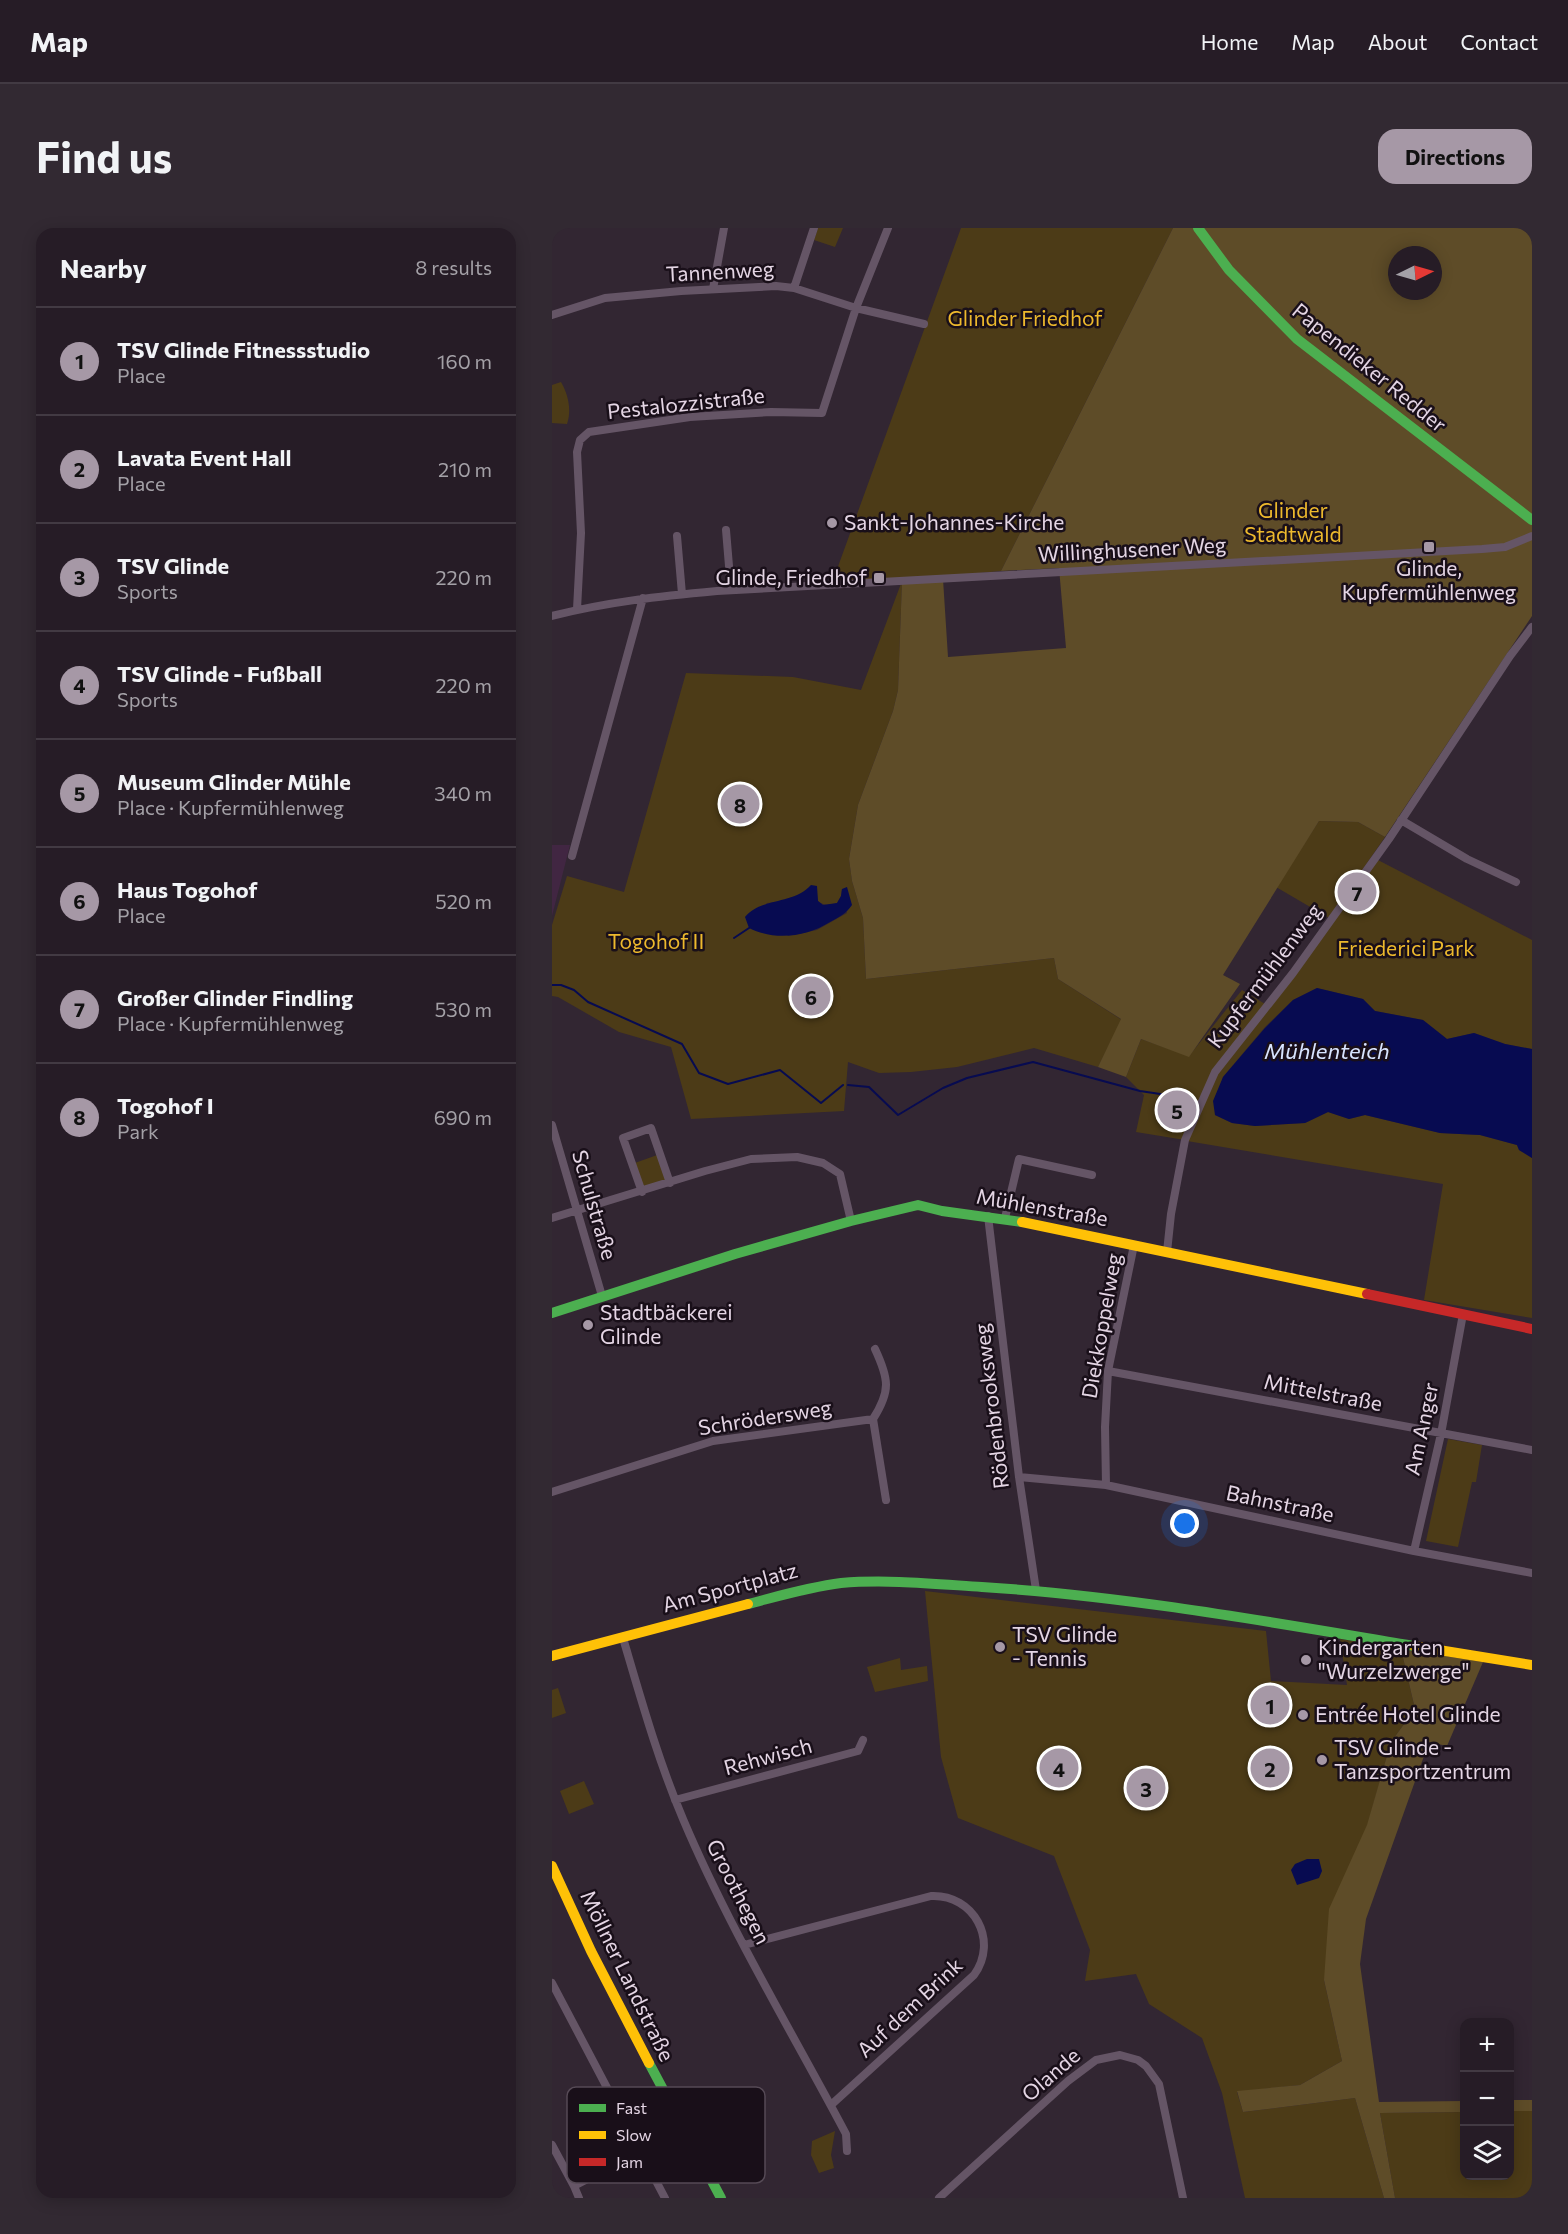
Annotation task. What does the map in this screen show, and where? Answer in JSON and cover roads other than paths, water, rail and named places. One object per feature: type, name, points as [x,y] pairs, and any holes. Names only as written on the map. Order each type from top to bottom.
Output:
[{"type":"street","points":[[713,289],[724,228]]},
{"type":"street","points":[[794,288],[814,228]]},
{"type":"street","points":[[856,308],[888,228]]},
{"type":"street","name":"Papendieker Redder","points":[[1198,228],[1229,270],[1297,339],[1532,520]]},
{"type":"street","name":"Tannenweg","points":[[552,315],[605,298],[776,286],[794,288],[856,308],[924,324]]},
{"type":"street","name":"Pestalozzistraße","points":[[577,609],[581,533],[577,452],[580,440],[589,432],[690,417],[771,412],[822,413],[856,308]]},
{"type":"street","points":[[726,530],[731,591]]},
{"type":"street","points":[[677,536],[682,594]]},
{"type":"street","name":"Willinghusener Weg","points":[[552,616],[577,609],[682,594],[1482,549],[1505,547],[1532,536]]},
{"type":"street","points":[[572,856],[644,598]]},
{"type":"street","name":"Kupfermühlenweg","points":[[1167,1252],[1171,1214],[1185,1140],[1215,1072],[1293,974],[1401,820],[1509,656],[1532,627]]},
{"type":"street","points":[[1401,820],[1467,859],[1516,882]]},
{"type":"street","name":"Schulstraße","points":[[552,1125],[603,1296]]},
{"type":"street","points":[[642,1192],[623,1138],[651,1128],[670,1183]]},
{"type":"street","points":[[552,1218],[751,1159],[797,1157],[823,1163],[840,1174],[851,1221]]},
{"type":"street","points":[[1005,1218],[1019,1159],[1092,1175]]},
{"type":"street","name":"Mühlenstraße","points":[[552,1313],[735,1254],[851,1221],[918,1205],[942,1211],[1005,1218],[1532,1329]]},
{"type":"street","name":"Rödenbrooksweg","points":[[988,1216],[1019,1477],[1036,1590]]},
{"type":"street","name":"Diekkoppelweg","points":[[1106,1485],[1105,1427],[1108,1371],[1134,1245]]},
{"type":"street","name":"Am Anger","points":[[1414,1551],[1441,1434],[1463,1314]]},
{"type":"street","points":[[875,1349],[882,1363],[886,1390],[885,1400],[873,1419],[886,1500]]},
{"type":"street","name":"Mittelstraße","points":[[1108,1371],[1532,1450]]},
{"type":"street","name":"Schrödersweg","points":[[552,1492],[713,1442],[873,1419]]},
{"type":"street","name":"Bahnstraße","points":[[1019,1477],[1106,1485],[1414,1551],[1532,1573]]},
{"type":"street","name":"Am Sportplatz","points":[[552,1656],[812,1587],[844,1583],[922,1582],[1132,1600],[1532,1665]]},
{"type":"street","name":"Groothegen","points":[[623,1638],[649,1725],[675,1800],[711,1881],[846,2134],[847,2151]]},
{"type":"street","name":"Rehwisch","points":[[675,1800],[858,1751],[863,1740]]},
{"type":"street","name":"Möllner Landstraße","points":[[552,1866],[598,1966],[662,2087]]},
{"type":"street","name":"Auf dem Brink","points":[[744,1945],[931,1896],[944,1896],[957,1900],[971,1911],[978,1922],[983,1934],[984,1951],[981,1964],[974,1975],[831,2105]]},
{"type":"street","points":[[552,1983],[607,2087]]},
{"type":"street","name":"Olande","points":[[939,2198],[1077,2074],[1099,2058],[1120,2055],[1138,2060],[1146,2066],[1159,2084],[1183,2198]]},
{"type":"street","points":[[552,2145],[567,2173]]},
{"type":"street","points":[[572,2183],[579,2198]]},
{"type":"street","points":[[574,2186],[580,2183]]},
{"type":"street","points":[[657,2183],[665,2198]]},
{"type":"street","name":"Möllner Landstraße","points":[[713,2183],[721,2198]]},
{"type":"water","points":[[811,885],[817,886],[818,901],[823,905],[837,903],[842,889],[847,887],[852,905],[845,913],[821,927],[801,934],[769,935],[749,928],[745,917],[752,911],[760,906],[795,896]]},
{"type":"water","name":"Mühlenteich","points":[[1317,988],[1363,999],[1375,1011],[1423,1020],[1447,1039],[1474,1033],[1505,1044],[1532,1049],[1532,1158],[1519,1150],[1517,1145],[1480,1135],[1440,1133],[1365,1115],[1349,1119],[1328,1112],[1305,1123],[1255,1126],[1232,1123],[1215,1115],[1213,1101],[1223,1077],[1265,1028],[1293,1000]]},
{"type":"water","points":[[1307,1859],[1319,1859],[1322,1871],[1319,1878],[1297,1885],[1291,1870],[1295,1864]]},
{"type":"waterway","points":[[734,938],[749,928]]},
{"type":"waterway","points":[[552,985],[561,985],[574,990],[588,1002],[682,1044],[699,1073],[728,1084],[780,1070],[821,1103],[843,1085]]},
{"type":"waterway","points":[[848,1085],[869,1087],[898,1115],[943,1088],[967,1078],[1033,1062],[1140,1091],[1194,1099]]},
{"type":"place","name":"Sankt-Johannes-Kirche","points":[[832,523]]},
{"type":"place","name":"Glinde, Kupfermühlenweg","points":[[1429,547]]},
{"type":"place","name":"Glinde, Friedhof","points":[[879,578]]},
{"type":"place","name":"Togohof I","points":[[740,804]]},
{"type":"place","name":"Großer Glinder Findling","points":[[1357,892]]},
{"type":"place","name":"Haus Togohof","points":[[811,996]]},
{"type":"place","name":"Museum Glinder Mühle","points":[[1177,1110]]},
{"type":"place","name":"Stadtbäckerei Glinde","points":[[588,1325]]},
{"type":"place","name":"TSV Glinde - Tennis","points":[[1000,1647]]},
{"type":"place","name":"Kindergarten \"Wurzelzwerge\"","points":[[1306,1660]]},
{"type":"place","name":"TSV Glinde Fitnessstudio","points":[[1270,1705]]},
{"type":"place","name":"Entrée Hotel Glinde","points":[[1303,1715]]},
{"type":"place","name":"TSV Glinde - Tanzsportzentrum","points":[[1322,1760]]},
{"type":"place","name":"TSV Glinde - Fußball","points":[[1059,1768]]},
{"type":"place","name":"Lavata Event Hall","points":[[1270,1768]]},
{"type":"place","name":"TSV Glinde","points":[[1146,1788]]},
{"type":"park label","name":"Glinder Friedhof","points":[[1025,319]]},
{"type":"park label","name":"Glinder Stadtwald","points":[[1293,523]]},
{"type":"park label","name":"Togohof II","points":[[656,942]]},
{"type":"park label","name":"Friederici Park","points":[[1406,949]]}]
